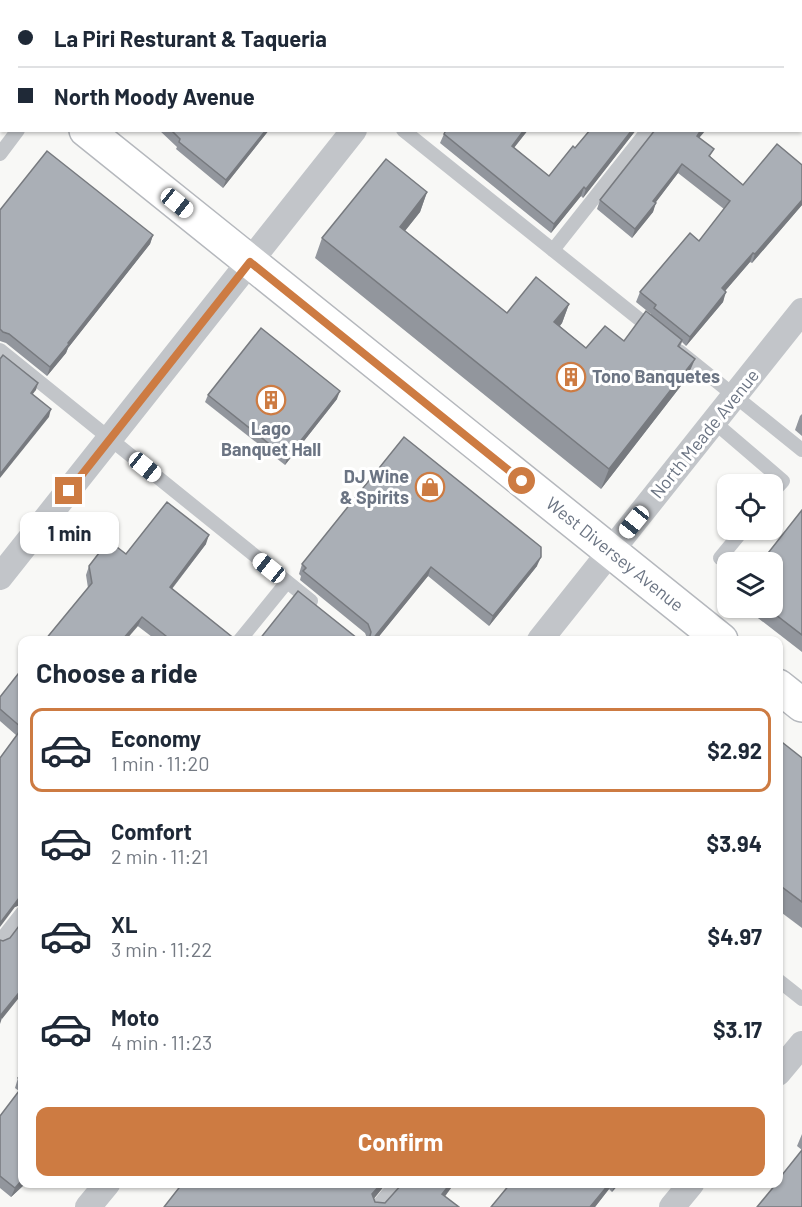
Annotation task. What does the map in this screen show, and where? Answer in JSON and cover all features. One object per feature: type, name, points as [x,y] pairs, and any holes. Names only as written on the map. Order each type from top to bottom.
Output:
[{"type":"main road","name":"West Diversey Avenue","points":[[88,132],[716,636]]},
{"type":"main road","points":[[783,691],[802,705]]},
{"type":"street","points":[[0,577],[352,132]]},
{"type":"street","name":"North Meade Avenue","points":[[543,636],[802,311]]},
{"type":"street","points":[[783,1067],[802,1044]]},
{"type":"street","points":[[88,1207],[104,1188]]},
{"type":"street","points":[[672,1207],[688,1188]]},
{"type":"lane","points":[[0,154],[16,132]]},
{"type":"lane","points":[[406,132],[802,450]]},
{"type":"lane","points":[[553,250],[646,132]]},
{"type":"lane","points":[[0,350],[323,611]]},
{"type":"lane","points":[[714,422],[775,474]]},
{"type":"lane","points":[[725,552],[735,540]]},
{"type":"lane","points":[[243,636],[287,582]]},
{"type":"lane","points":[[0,941],[18,918]]},
{"type":"lane","points":[[783,984],[802,999]]},
{"type":"lane","points":[[377,1207],[393,1188]]},
{"type":"building","points":[[173,132],[264,132],[226,180],[179,142],[180,139]]},
{"type":"building","points":[[445,132],[522,132],[512,146],[549,176],[573,146],[575,148],[588,132],[630,132],[586,189],[584,187],[554,224],[444,134]]},
{"type":"building","points":[[653,132],[700,132],[697,136],[714,149],[709,156],[743,185],[777,144],[802,165],[802,200],[722,288],[726,292],[690,337],[654,308],[656,305],[640,292],[690,233],[699,241],[730,201],[682,164],[653,201],[656,203],[635,229],[600,200]]},
{"type":"building","points":[[47,151],[153,235],[50,367],[0,329],[0,210]]},
{"type":"building","points":[[386,159],[427,192],[400,227],[507,313],[536,277],[569,304],[554,322],[586,348],[605,326],[624,341],[646,311],[682,340],[678,346],[695,359],[609,469],[322,238]]},
{"type":"building","name":"Lago Banquet Hall","points":[[261,328],[340,391],[287,458],[208,395]]},
{"type":"building","points":[[3,355],[38,383],[31,393],[51,409],[0,474],[0,359]]},
{"type":"building","points":[[404,437],[541,547],[541,557],[493,616],[431,567],[375,636],[370,636],[368,624],[303,571],[306,568],[302,564]]},
{"type":"building","points":[[167,502],[209,535],[170,587],[231,636],[166,636],[142,617],[125,636],[48,636],[92,583],[89,566],[99,553],[107,552],[113,544],[126,554]]},
{"type":"building","points":[[802,510],[802,635],[780,618],[783,618],[783,552],[769,552],[778,540],[783,540],[783,534]]},
{"type":"building","points":[[298,591],[354,636],[262,636]]},
{"type":"building","points":[[18,674],[18,725],[0,709],[0,697]]},
{"type":"building","points":[[18,733],[18,899],[0,923],[0,758]]},
{"type":"building","points":[[783,743],[802,758],[802,902],[783,888]]},
{"type":"building","points":[[18,927],[18,994],[0,1016],[0,940],[10,938]]},
{"type":"building","points":[[18,1092],[18,1185],[15,1188],[0,1176],[0,1116]]},
{"type":"building","points":[[802,1150],[802,1207],[757,1207],[773,1188],[783,1188],[783,1174]]},
{"type":"building","points":[[179,1188],[377,1188],[372,1194],[375,1202],[385,1203],[398,1188],[447,1188],[442,1194],[459,1207],[164,1207]]},
{"type":"building","points":[[507,1188],[606,1188],[590,1207],[491,1207]]},
{"type":"place","name":"Tono Banquetes","points":[[571,377]]},
{"type":"place","name":"Lago Banquet Hall","points":[[271,400]]},
{"type":"place","name":"DJ Wine & Spirits","points":[[430,487]]},
{"type":"route","points":[[69,491],[250,262],[522,481]]}]
